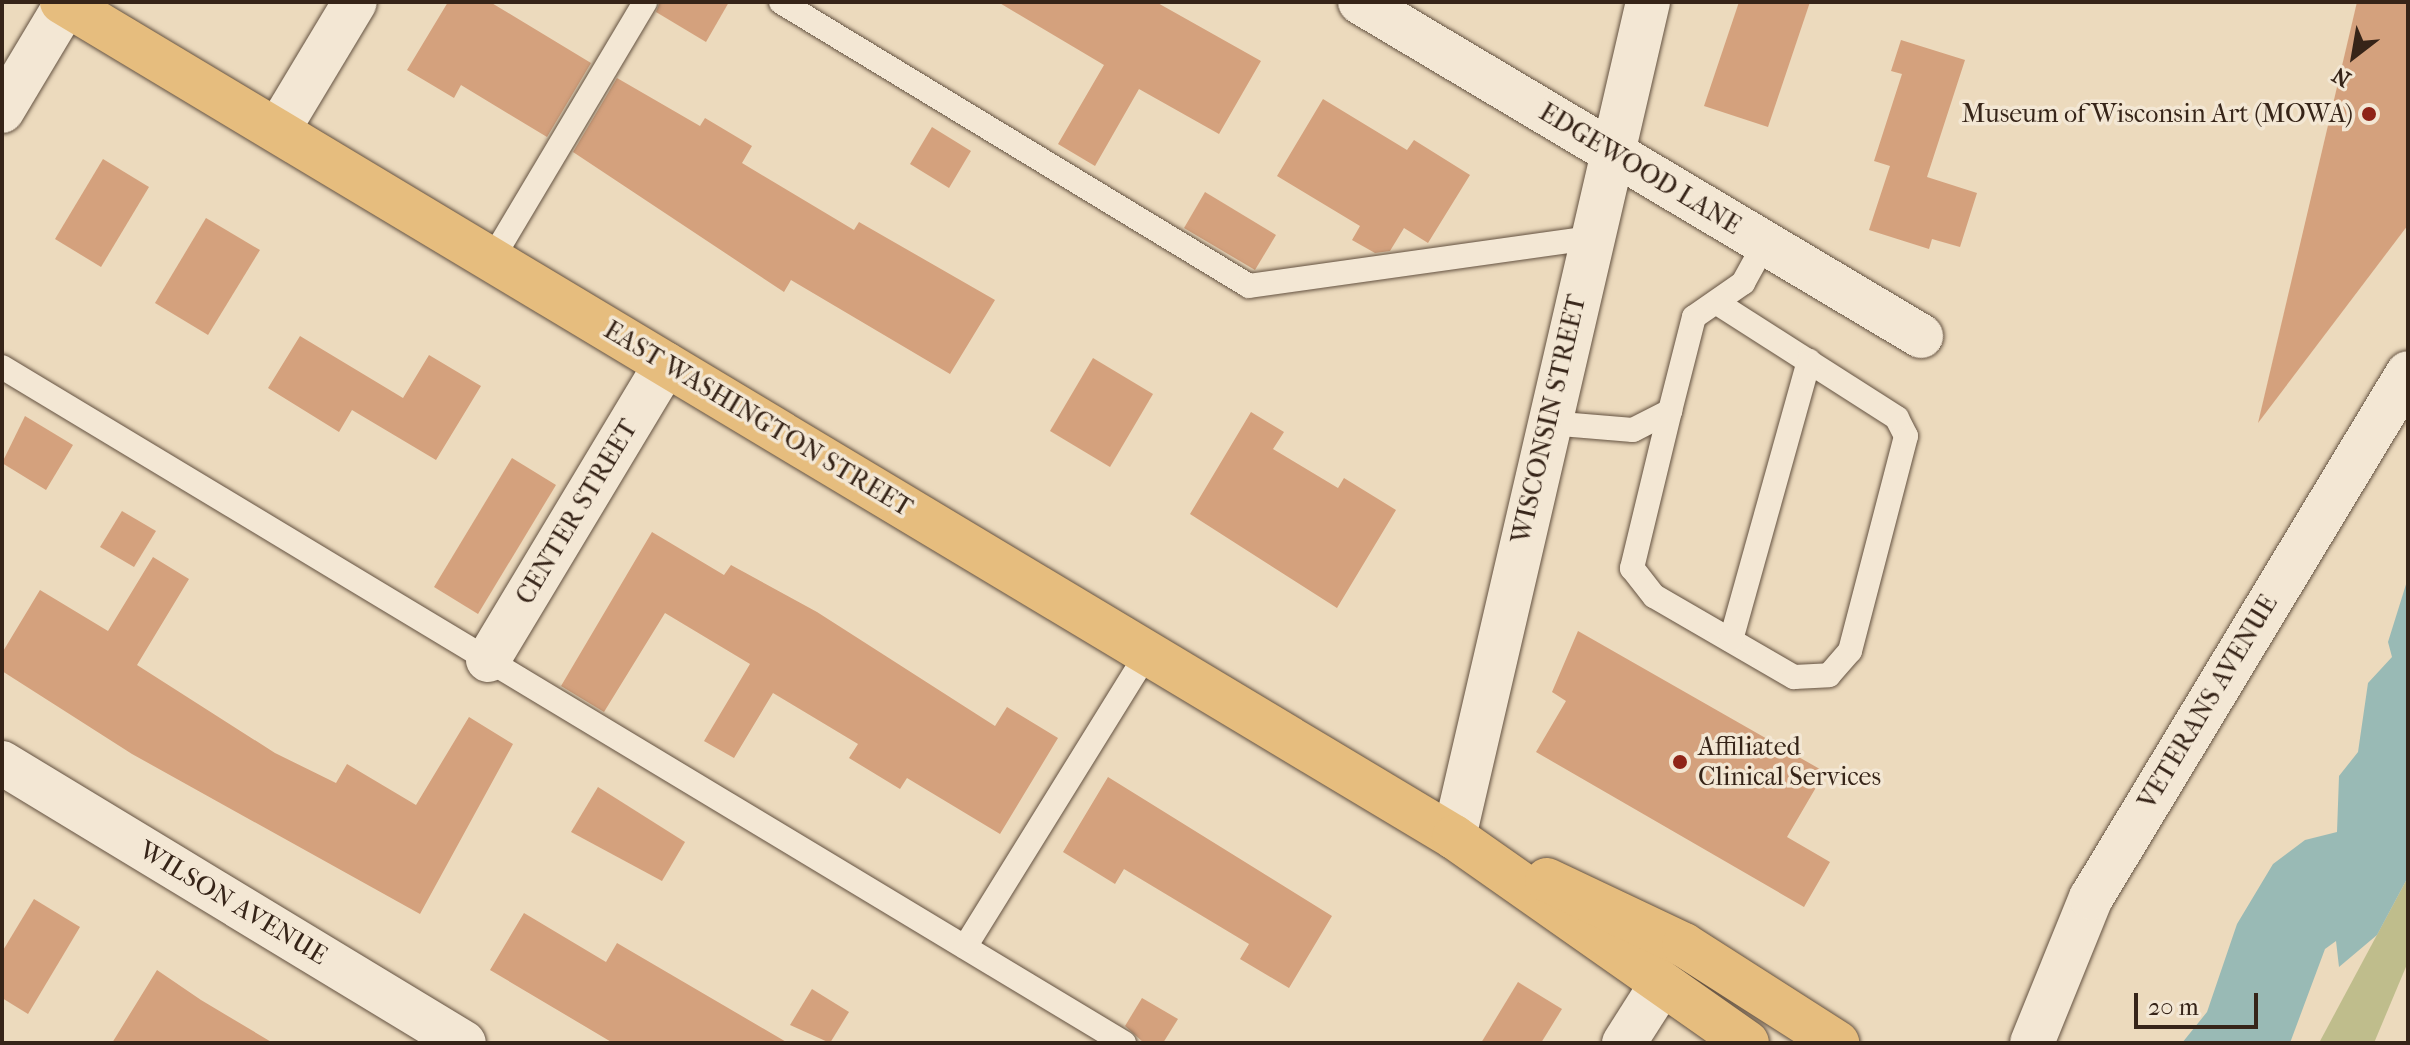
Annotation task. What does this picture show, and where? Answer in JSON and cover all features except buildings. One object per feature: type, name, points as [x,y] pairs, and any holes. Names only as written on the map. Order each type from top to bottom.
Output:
[{"type":"main road","name":"EAST WASHINGTON STREET","points":[[64,3],[1454,837],[1659,988],[1747,1043]]},
{"type":"main road","name":"EAST WASHINGTON STREET","points":[[1454,837],[1684,945],[1837,1043]]},
{"type":"street","points":[[278,130],[355,2]]},
{"type":"street","name":"EDGEWOOD LANE","points":[[1360,2],[1921,336]]},
{"type":"street","name":"WISCONSIN STREET","points":[[1454,837],[1648,2]]},
{"type":"street","points":[[2,111],[64,3]]},
{"type":"street","name":"CENTER STREET","points":[[488,660],[666,364]]},
{"type":"street","name":"VETERANS AVENUE","points":[[2032,1043],[2091,898],[2408,373]]},
{"type":"street","name":"WILSON AVENUE","points":[[2,763],[464,1043]]},
{"type":"street","points":[[1624,1043],[1659,988]]},
{"type":"lane","points":[[492,259],[645,2]]},
{"type":"lane","points":[[781,2],[1249,286],[1592,238]]},
{"type":"lane","points":[[1717,303],[1897,418],[1906,436],[1850,651],[1829,675],[1794,677],[1654,596],[1632,568],[1694,317],[1743,283],[1765,243]]},
{"type":"lane","points":[[1731,640],[1809,361]]},
{"type":"lane","points":[[2,367],[1124,1043]]},
{"type":"lane","points":[[1549,423],[1633,430],[1670,411]]},
{"type":"lane","points":[[965,947],[1147,653]]},
{"type":"shaded area","points":[[2408,877],[2408,962],[2374,1043],[2319,1043]]},
{"type":"water","points":[[2408,578],[2408,877],[2377,935],[2339,967],[2336,941],[2325,949],[2290,1043],[2182,1043],[2207,1012],[2237,924],[2273,864],[2305,840],[2337,832],[2339,776],[2358,752],[2368,683],[2392,657],[2388,642]]},
{"type":"place","name":"Museum of Wisconsin Art (MOWA)","points":[[2369,114]]},
{"type":"place","name":"Affiliated Clinical Services","points":[[1680,762]]}]
